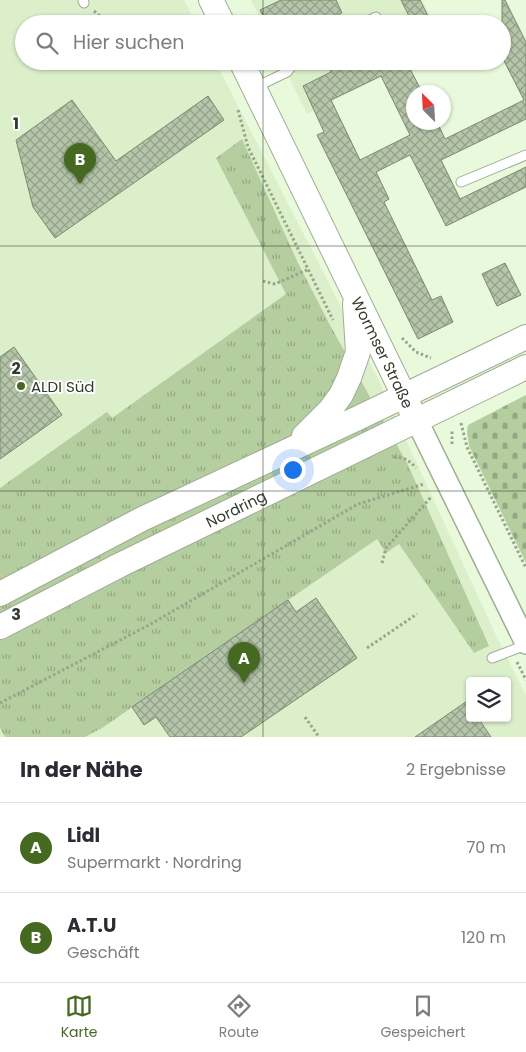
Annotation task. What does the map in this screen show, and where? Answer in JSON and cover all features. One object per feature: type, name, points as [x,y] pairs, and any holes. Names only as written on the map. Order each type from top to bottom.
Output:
[{"type":"main road","points":[[211,0],[218,15]]},
{"type":"main road","name":"Wormser Straße","points":[[245,70],[417,421]]},
{"type":"main road","points":[[290,449],[314,428],[330,410],[341,395],[349,378],[358,352],[354,292]]},
{"type":"main road","name":"Nordring","points":[[0,594],[142,520],[526,336]]},
{"type":"main road","name":"Nordring","points":[[0,627],[120,565],[526,367]]},
{"type":"street","name":"Wormser Straße","points":[[417,421],[526,644]]},
{"type":"lane","points":[[254,88],[289,70]]},
{"type":"lane","points":[[461,182],[526,155]]},
{"type":"lane","points":[[492,658],[526,644]]},
{"type":"path","points":[[84,1],[99,15]]},
{"type":"path","points":[[238,107],[248,147],[337,327]]},
{"type":"path","points":[[263,281],[275,284],[309,269]]},
{"type":"path","points":[[461,422],[467,447],[526,568]]},
{"type":"path","points":[[0,703],[149,625],[358,504],[424,484]]},
{"type":"path","points":[[382,563],[386,548],[431,497]]},
{"type":"path","points":[[367,648],[417,614]]},
{"type":"path","points":[[305,717],[319,737]]},
{"type":"shaded area","points":[[0,0],[184,0],[192,15],[15,15],[15,70],[220,70],[379,381],[494,631],[526,696],[526,737],[0,737]]},
{"type":"shaded area","points":[[251,0],[422,0],[430,15],[258,15]]},
{"type":"shaded area","points":[[285,70],[395,70],[307,114]]},
{"type":"green space","points":[[242,139],[298,263],[331,327],[408,465],[489,646],[474,653],[399,544],[386,553],[377,539],[102,728],[85,737],[5,737],[0,728],[0,488],[107,412],[112,418],[286,294],[216,158]]},
{"type":"green space","points":[[526,395],[526,563],[469,446],[467,432],[468,425]]},
{"type":"building","points":[[281,0],[336,0],[342,13],[338,15],[262,15],[260,10]]},
{"type":"building","points":[[401,0],[420,0],[428,15],[408,15]]},
{"type":"building","points":[[502,0],[505,0],[526,42],[526,119],[441,160],[460,199],[526,167],[526,187],[446,226],[410,155],[376,172],[389,199],[384,202],[432,300],[441,296],[453,322],[418,339],[317,135],[324,132],[303,86],[331,72],[330,70],[411,70],[418,85],[406,85],[406,127],[381,76],[331,100],[360,160],[410,135],[408,130],[441,130],[445,139],[524,100],[509,70],[511,70],[511,15],[502,15]]},
{"type":"building","points":[[208,96],[224,120],[55,238],[33,207],[16,140],[72,100],[116,161]]},
{"type":"building","points":[[505,263],[521,295],[497,306],[482,274]]},
{"type":"building","name":"ALDI Süd","points":[[14,347],[62,415],[0,459],[0,357]]},
{"type":"building","points":[[316,598],[357,658],[241,737],[170,737],[156,717],[144,725],[132,707],[288,600],[296,612]]},
{"type":"building","points":[[466,702],[466,722],[481,722],[491,737],[415,737]]},
{"type":"place","name":"A.T.U","points":[[80,184]]},
{"type":"place","name":"ALDI Süd","points":[[21,386]]},
{"type":"place","name":"Lidl","points":[[244,683]]}]
